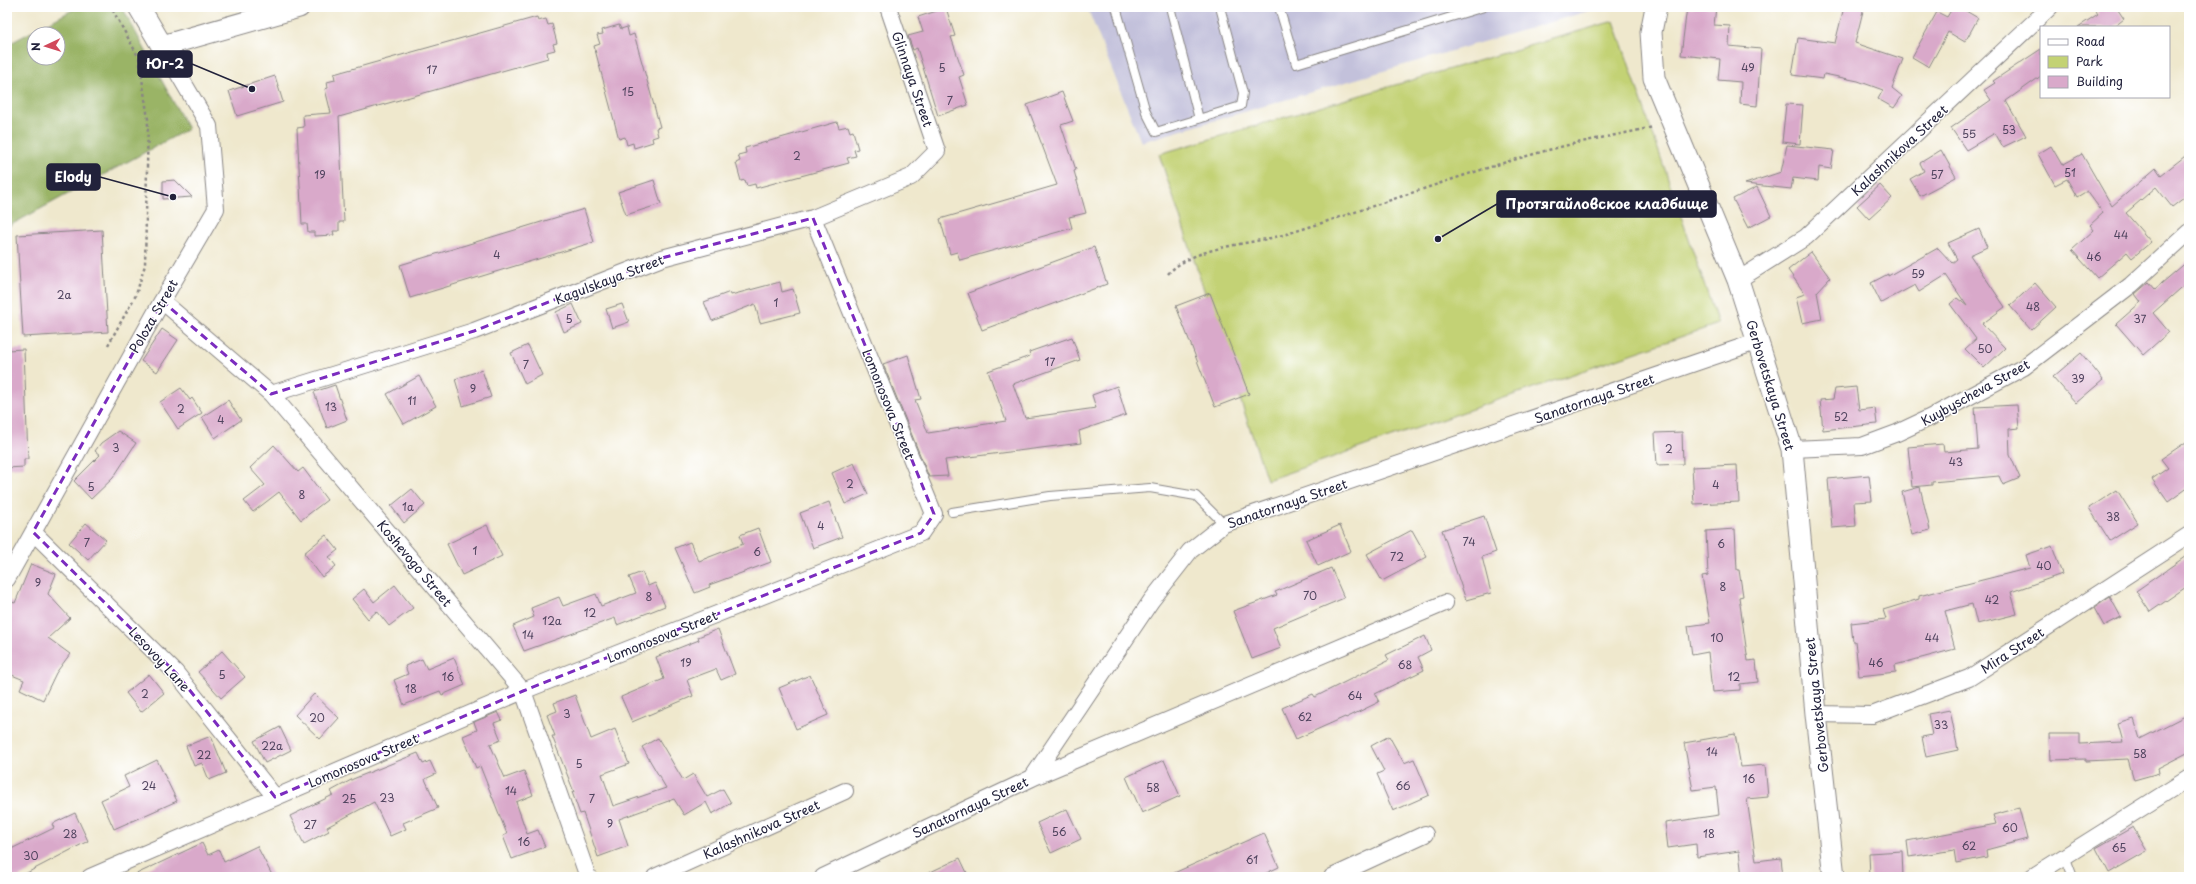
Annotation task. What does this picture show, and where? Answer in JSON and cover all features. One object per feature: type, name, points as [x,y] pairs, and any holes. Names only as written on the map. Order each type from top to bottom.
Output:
[{"type":"street","points":[[139,7],[162,46],[299,7]]},
{"type":"street","name":"Glinnaya Street","points":[[888,7],[937,151]]},
{"type":"street","name":"Gerbovetskaya Street","points":[[1656,7],[1651,32],[1654,78],[1738,280],[1759,341],[1792,449],[1816,714],[1834,877]]},
{"type":"street","name":"Kalashnikova Street","points":[[1738,280],[1806,237],[2050,7]]},
{"type":"street","name":"Poloza Street","points":[[7,579],[162,300],[216,209],[209,126],[162,46]]},
{"type":"street","name":"Kagulskaya Street","points":[[271,394],[474,331],[662,258],[813,218],[911,177],[937,151]]},
{"type":"street","name":"Lomonosova Street","points":[[90,877],[524,691],[921,532],[934,514],[813,218]]},
{"type":"street","name":"Kuybyscheva Street","points":[[1792,449],[1862,446],[1897,433],[1931,417],[2024,367],[2131,286],[2189,232]]},
{"type":"street","name":"Koshevogo Street","points":[[162,300],[271,394],[524,691],[588,877]]},
{"type":"street","name":"Sanatornaya Street","points":[[823,877],[1032,778],[1151,600],[1190,551],[1224,524],[1759,341]]},
{"type":"street","name":"Lesovoy Lane","points":[[33,532],[176,673],[275,797]]},
{"type":"street","name":"Mira Street","points":[[1816,714],[1872,715],[1969,678],[2189,535]]},
{"type":"street","points":[[1032,778],[1445,603]]},
{"type":"street","points":[[2032,877],[2189,778]]},
{"type":"street","name":"Kalashnikova Street","points":[[656,877],[845,791]]},
{"type":"street","points":[[1332,877],[1425,834]]},
{"type":"lane","points":[[1116,7],[1146,112],[1156,132],[1241,106],[1243,93],[1220,7]]},
{"type":"lane","points":[[1170,7],[1198,119]]},
{"type":"lane","points":[[1279,7],[1296,64],[1484,7]]},
{"type":"lane","points":[[952,512],[1050,496],[1150,488],[1196,496],[1224,524]]},
{"type":"lane","points":[[2065,856],[2073,877]]},
{"type":"path","points":[[108,345],[136,295],[145,265],[148,119],[139,58],[111,7]]},
{"type":"path","points":[[1168,274],[1177,264],[1208,252],[1283,235],[1383,201],[1564,146],[1672,123]]},
{"type":"highlighted area","points":[[813,218],[934,514],[921,533],[523,691],[275,797],[176,673],[33,532],[162,301],[271,394],[474,331],[662,258]]},
{"type":"shaded area","points":[[1087,7],[1602,7],[1141,142]]},
{"type":"green space","points":[[78,7],[122,7],[188,129],[7,227],[7,45],[26,35],[26,66],[66,66],[66,26],[42,26]]},
{"type":"green space","points":[[1614,21],[1718,324],[1267,480],[1159,154]]},
{"type":"building","points":[[1687,7],[1716,7],[1714,25],[1730,26],[1729,46],[1761,49],[1757,106],[1740,104],[1741,82],[1718,80],[1720,59],[1681,55]]},
{"type":"building","points":[[1844,7],[1864,7],[1855,43],[1903,59],[1892,88],[1902,96],[1894,108],[1878,99],[1883,90],[1858,81],[1824,74],[1823,79],[1792,75],[1798,38],[1835,43]]},
{"type":"building","points":[[1953,7],[1959,7],[1978,18],[1965,42],[1948,32],[1929,67],[1912,57],[1937,12],[1947,17]]},
{"type":"building","points":[[2093,7],[2116,7],[2124,19],[2115,26],[2080,26],[2098,14]]},
{"type":"building","points":[[946,8],[955,36],[951,37],[964,75],[959,77],[968,105],[938,116],[917,48],[913,50],[908,36],[923,32],[918,17]]},
{"type":"building","points":[[537,17],[538,21],[546,19],[548,25],[552,24],[557,43],[553,44],[555,50],[547,52],[548,58],[339,117],[344,222],[339,222],[339,231],[333,231],[334,235],[314,236],[314,232],[308,232],[307,224],[302,224],[297,128],[304,127],[303,115],[331,113],[325,89],[328,88],[327,82],[335,80],[334,74]]},
{"type":"building","points":[[619,25],[621,29],[627,27],[629,36],[634,34],[660,127],[656,128],[658,136],[652,138],[653,142],[634,148],[633,143],[627,145],[625,137],[619,139],[594,46],[600,44],[597,35],[603,34],[602,30]]},
{"type":"building","points":[[2040,50],[2040,77],[2006,101],[2026,136],[2003,147],[1995,133],[1966,150],[1951,128],[1991,100],[1984,90],[1995,83],[1993,81]]},
{"type":"building","points":[[275,76],[283,102],[237,116],[229,91]]},
{"type":"building","points":[[1062,92],[1073,121],[1061,125],[1076,170],[1074,171],[1086,213],[1069,217],[1072,228],[960,260],[957,252],[950,254],[940,219],[1057,185],[1027,105]]},
{"type":"building","points":[[1786,104],[1803,105],[1800,144],[1782,142]]},
{"type":"building","points":[[837,122],[839,128],[848,126],[850,132],[853,131],[858,149],[854,150],[856,156],[847,158],[849,163],[756,188],[755,184],[747,186],[745,180],[741,181],[736,163],[740,161],[738,155],[746,153],[745,148]]},
{"type":"building","points":[[1787,145],[1834,150],[1831,169],[1819,167],[1818,181],[1793,178],[1791,189],[1745,184],[1781,172]]},
{"type":"building","points":[[2051,146],[2062,165],[2082,154],[2112,206],[2156,168],[2161,175],[2189,153],[2189,194],[2172,207],[2156,187],[2126,213],[2151,242],[2132,258],[2127,252],[2097,278],[2072,250],[2094,230],[2090,225],[2103,213],[2087,191],[2077,197],[2067,179],[2055,185],[2038,154]]},
{"type":"building","points":[[1941,150],[1956,177],[1920,196],[1910,179],[1924,171],[1920,163]]},
{"type":"building","points":[[175,180],[192,197],[163,199],[163,181]]},
{"type":"building","points":[[654,180],[661,204],[626,215],[618,192]]},
{"type":"building","points":[[1880,185],[1892,198],[1869,219],[1857,206]]},
{"type":"building","points":[[1757,187],[1771,216],[1748,228],[1733,199]]},
{"type":"building","points":[[584,209],[594,242],[410,298],[400,265]]},
{"type":"building","points":[[1979,229],[1987,247],[1970,255],[2005,307],[1982,324],[2005,348],[1984,368],[1965,349],[1976,339],[1950,304],[1957,298],[1967,306],[1946,275],[1919,292],[1915,285],[1881,303],[1871,283],[1888,274],[1888,276],[1938,248],[1952,263],[1957,259],[1948,243]]},
{"type":"building","points":[[102,230],[108,332],[23,337],[17,235]]},
{"type":"building","points":[[1094,247],[1107,284],[982,330],[968,293]]},
{"type":"building","points":[[1811,252],[1830,278],[1817,292],[1822,319],[1802,323],[1796,297],[1805,294],[1788,270]]},
{"type":"building","points":[[2189,260],[2189,281],[2153,313],[2169,332],[2143,355],[2116,324],[2141,302],[2135,294],[2149,282],[2155,289]]},
{"type":"building","points":[[780,282],[782,292],[793,289],[800,313],[760,323],[755,304],[712,321],[704,302],[730,292],[731,295]]},
{"type":"building","points":[[2035,283],[2056,307],[2031,330],[2010,306]]},
{"type":"building","points":[[1210,293],[1249,394],[1215,407],[1176,306]]},
{"type":"building","points":[[573,304],[582,324],[564,332],[556,312]]},
{"type":"building","points":[[622,304],[629,322],[612,328],[606,309]]},
{"type":"building","points":[[162,329],[178,340],[157,372],[141,361]]},
{"type":"building","points":[[1072,337],[1080,360],[1013,384],[1025,418],[1096,408],[1092,395],[1117,386],[1126,415],[1079,431],[1081,443],[945,460],[948,476],[929,477],[883,364],[908,355],[921,399],[915,400],[928,433],[1006,421],[988,371],[1030,356],[1029,352]]},
{"type":"building","points":[[528,345],[542,375],[525,384],[511,353]]},
{"type":"building","points":[[24,349],[28,459],[24,459],[24,467],[7,468],[7,350]]},
{"type":"building","points":[[2081,353],[2103,380],[2076,403],[2053,377]]},
{"type":"building","points":[[482,370],[491,397],[463,406],[455,379]]},
{"type":"building","points":[[419,376],[436,406],[404,424],[387,394]]},
{"type":"building","points":[[335,385],[347,420],[327,428],[314,392]]},
{"type":"building","points":[[1856,387],[1859,410],[1875,408],[1877,424],[1823,430],[1820,400],[1833,399],[1835,389]]},
{"type":"building","points":[[181,388],[190,400],[192,398],[202,413],[178,429],[160,402]]},
{"type":"building","points":[[228,400],[241,420],[215,438],[202,417]]},
{"type":"building","points":[[2017,405],[2019,428],[2009,429],[2010,455],[2020,478],[2003,485],[1999,476],[1932,482],[1932,485],[1912,487],[1908,447],[1943,444],[1944,452],[1978,449],[1975,407]]},
{"type":"building","points":[[118,431],[136,443],[113,478],[91,499],[74,481],[100,455],[95,451],[101,443]]},
{"type":"building","points":[[1682,432],[1683,464],[1657,465],[1655,433]]},
{"type":"building","points":[[2189,440],[2189,487],[2168,502],[2152,479],[2168,468],[2161,459]]},
{"type":"building","points":[[274,445],[298,472],[303,468],[327,500],[301,520],[279,492],[253,512],[244,501],[265,485],[250,468]]},
{"type":"building","points":[[854,463],[868,494],[845,504],[832,473]]},
{"type":"building","points":[[1737,465],[1739,502],[1694,504],[1692,467]]},
{"type":"building","points":[[1869,475],[1872,501],[1854,502],[1856,526],[1832,528],[1828,479]]},
{"type":"building","points":[[1920,487],[1930,530],[1912,535],[1902,492]]},
{"type":"building","points":[[412,489],[425,505],[404,523],[391,506]]},
{"type":"building","points":[[2117,490],[2138,523],[2110,541],[2089,508]]},
{"type":"building","points":[[829,502],[842,537],[813,548],[800,513]]},
{"type":"building","points":[[1484,516],[1496,552],[1482,557],[1491,593],[1466,600],[1442,530]]},
{"type":"building","points":[[86,523],[106,540],[88,560],[69,543]]},
{"type":"building","points":[[487,525],[502,556],[462,575],[447,544]]},
{"type":"building","points":[[1340,525],[1351,551],[1318,566],[1306,540]]},
{"type":"building","points":[[758,528],[771,562],[709,585],[710,587],[695,593],[675,548],[690,542],[699,561],[743,544],[740,535]]},
{"type":"building","points":[[1735,529],[1737,570],[1739,570],[1743,596],[1739,597],[1748,661],[1756,660],[1758,682],[1740,684],[1740,690],[1712,692],[1708,652],[1692,655],[1688,626],[1710,623],[1702,576],[1708,575],[1706,531]]},
{"type":"building","points":[[1412,530],[1427,557],[1382,581],[1367,554]]},
{"type":"building","points":[[326,535],[338,550],[329,557],[336,566],[322,577],[304,553]]},
{"type":"building","points":[[2052,546],[2062,574],[2011,592],[2017,614],[1977,624],[1972,604],[1945,611],[1955,649],[1895,665],[1896,672],[1859,676],[1855,641],[1853,641],[1851,623],[1886,619],[1883,610],[1919,599],[1919,596],[2030,568],[2026,555]]},
{"type":"building","points":[[2189,554],[2189,585],[2150,612],[2136,591]]},
{"type":"building","points":[[31,564],[56,574],[48,594],[70,618],[48,638],[70,654],[56,673],[43,700],[20,689],[24,680],[7,673],[7,600],[15,603]]},
{"type":"building","points":[[1331,568],[1344,598],[1273,628],[1281,648],[1252,659],[1233,611],[1277,595],[1275,592]]},
{"type":"building","points":[[642,572],[648,586],[655,583],[665,606],[617,625],[615,618],[524,651],[513,626],[534,617],[531,608],[559,597],[563,606],[596,594],[601,606],[636,593],[629,577]]},
{"type":"building","points":[[395,585],[413,608],[389,626],[377,611],[368,619],[352,599],[364,589],[374,602]]},
{"type":"building","points":[[2110,597],[2121,617],[2104,626],[2094,608]]},
{"type":"building","points":[[718,629],[735,674],[721,680],[716,669],[687,680],[693,696],[632,722],[621,697],[664,679],[656,657],[699,640],[698,637]]},
{"type":"building","points":[[1425,636],[1431,650],[1418,657],[1424,670],[1375,694],[1379,702],[1296,739],[1282,708],[1313,694],[1315,697],[1389,660],[1386,655]]},
{"type":"building","points":[[222,651],[245,677],[221,698],[198,672]]},
{"type":"building","points":[[454,658],[465,685],[442,695],[440,691],[404,705],[394,680],[408,674],[405,666],[422,659],[427,669]]},
{"type":"building","points":[[149,674],[164,693],[141,712],[126,693]]},
{"type":"building","points":[[810,675],[828,715],[796,729],[779,688]]},
{"type":"building","points":[[314,694],[339,718],[320,739],[295,715]]},
{"type":"building","points":[[575,695],[591,739],[615,729],[629,764],[602,774],[613,806],[666,788],[642,747],[658,738],[683,780],[693,774],[707,797],[723,789],[731,803],[712,814],[706,802],[684,815],[674,799],[619,819],[628,846],[598,857],[583,813],[580,814],[572,792],[574,792],[552,736],[555,736],[547,715],[557,711],[554,703]]},
{"type":"building","points":[[1950,710],[1958,750],[1926,757],[1922,737],[1932,735],[1928,714]]},
{"type":"building","points":[[498,712],[502,720],[494,723],[501,740],[490,744],[505,778],[524,771],[533,795],[516,802],[527,834],[538,830],[545,847],[512,859],[503,836],[507,834],[480,766],[476,768],[463,736],[477,730],[474,722]]},
{"type":"building","points":[[2189,714],[2189,752],[2158,768],[2159,773],[2134,780],[2128,759],[2086,761],[2086,759],[2050,760],[2049,734],[2080,734],[2080,744],[2123,742],[2118,724],[2134,719],[2140,739]]},
{"type":"building","points":[[280,727],[291,750],[265,763],[254,741]]},
{"type":"building","points":[[1735,734],[1741,767],[1765,765],[1768,797],[1747,799],[1756,861],[1781,858],[1783,877],[1742,877],[1739,851],[1697,857],[1696,844],[1668,848],[1665,823],[1719,815],[1716,787],[1693,790],[1684,743]]},
{"type":"building","points":[[211,736],[226,773],[209,780],[202,763],[194,766],[186,746]]},
{"type":"building","points":[[1389,736],[1404,763],[1414,759],[1429,795],[1393,811],[1377,774],[1384,771],[1371,746]]},
{"type":"building","points":[[418,753],[423,764],[430,761],[436,774],[425,779],[438,808],[403,823],[406,829],[390,836],[374,802],[327,827],[329,831],[304,844],[290,816],[333,795],[331,791],[353,779]]},
{"type":"building","points":[[157,760],[177,801],[114,829],[101,800],[129,787],[124,776]]},
{"type":"building","points":[[1164,760],[1180,796],[1142,813],[1126,777]]},
{"type":"building","points":[[2019,808],[2027,839],[1986,850],[1987,857],[1956,863],[1954,850],[1909,857],[1907,841],[1996,824],[1993,815]]},
{"type":"building","points":[[1067,809],[1081,839],[1051,853],[1037,823]]},
{"type":"building","points":[[75,813],[88,841],[19,877],[7,877],[7,851],[54,828],[52,824]]},
{"type":"building","points":[[2133,827],[2147,851],[2109,873],[2096,848]]},
{"type":"building","points":[[1264,833],[1279,867],[1258,877],[1165,877]]},
{"type":"building","points":[[202,843],[208,855],[219,850],[224,862],[257,846],[273,877],[130,877]]},
{"type":"building","points":[[1902,851],[1903,877],[1870,877],[1869,853]]},
{"type":"building","points":[[960,858],[969,877],[920,877]]},
{"type":"place","name":"Юг-2","points":[[252,89]]},
{"type":"place","name":"Elody","points":[[173,197]]},
{"type":"place","name":"Протягайловское кладбище","points":[[1438,239]]}]
